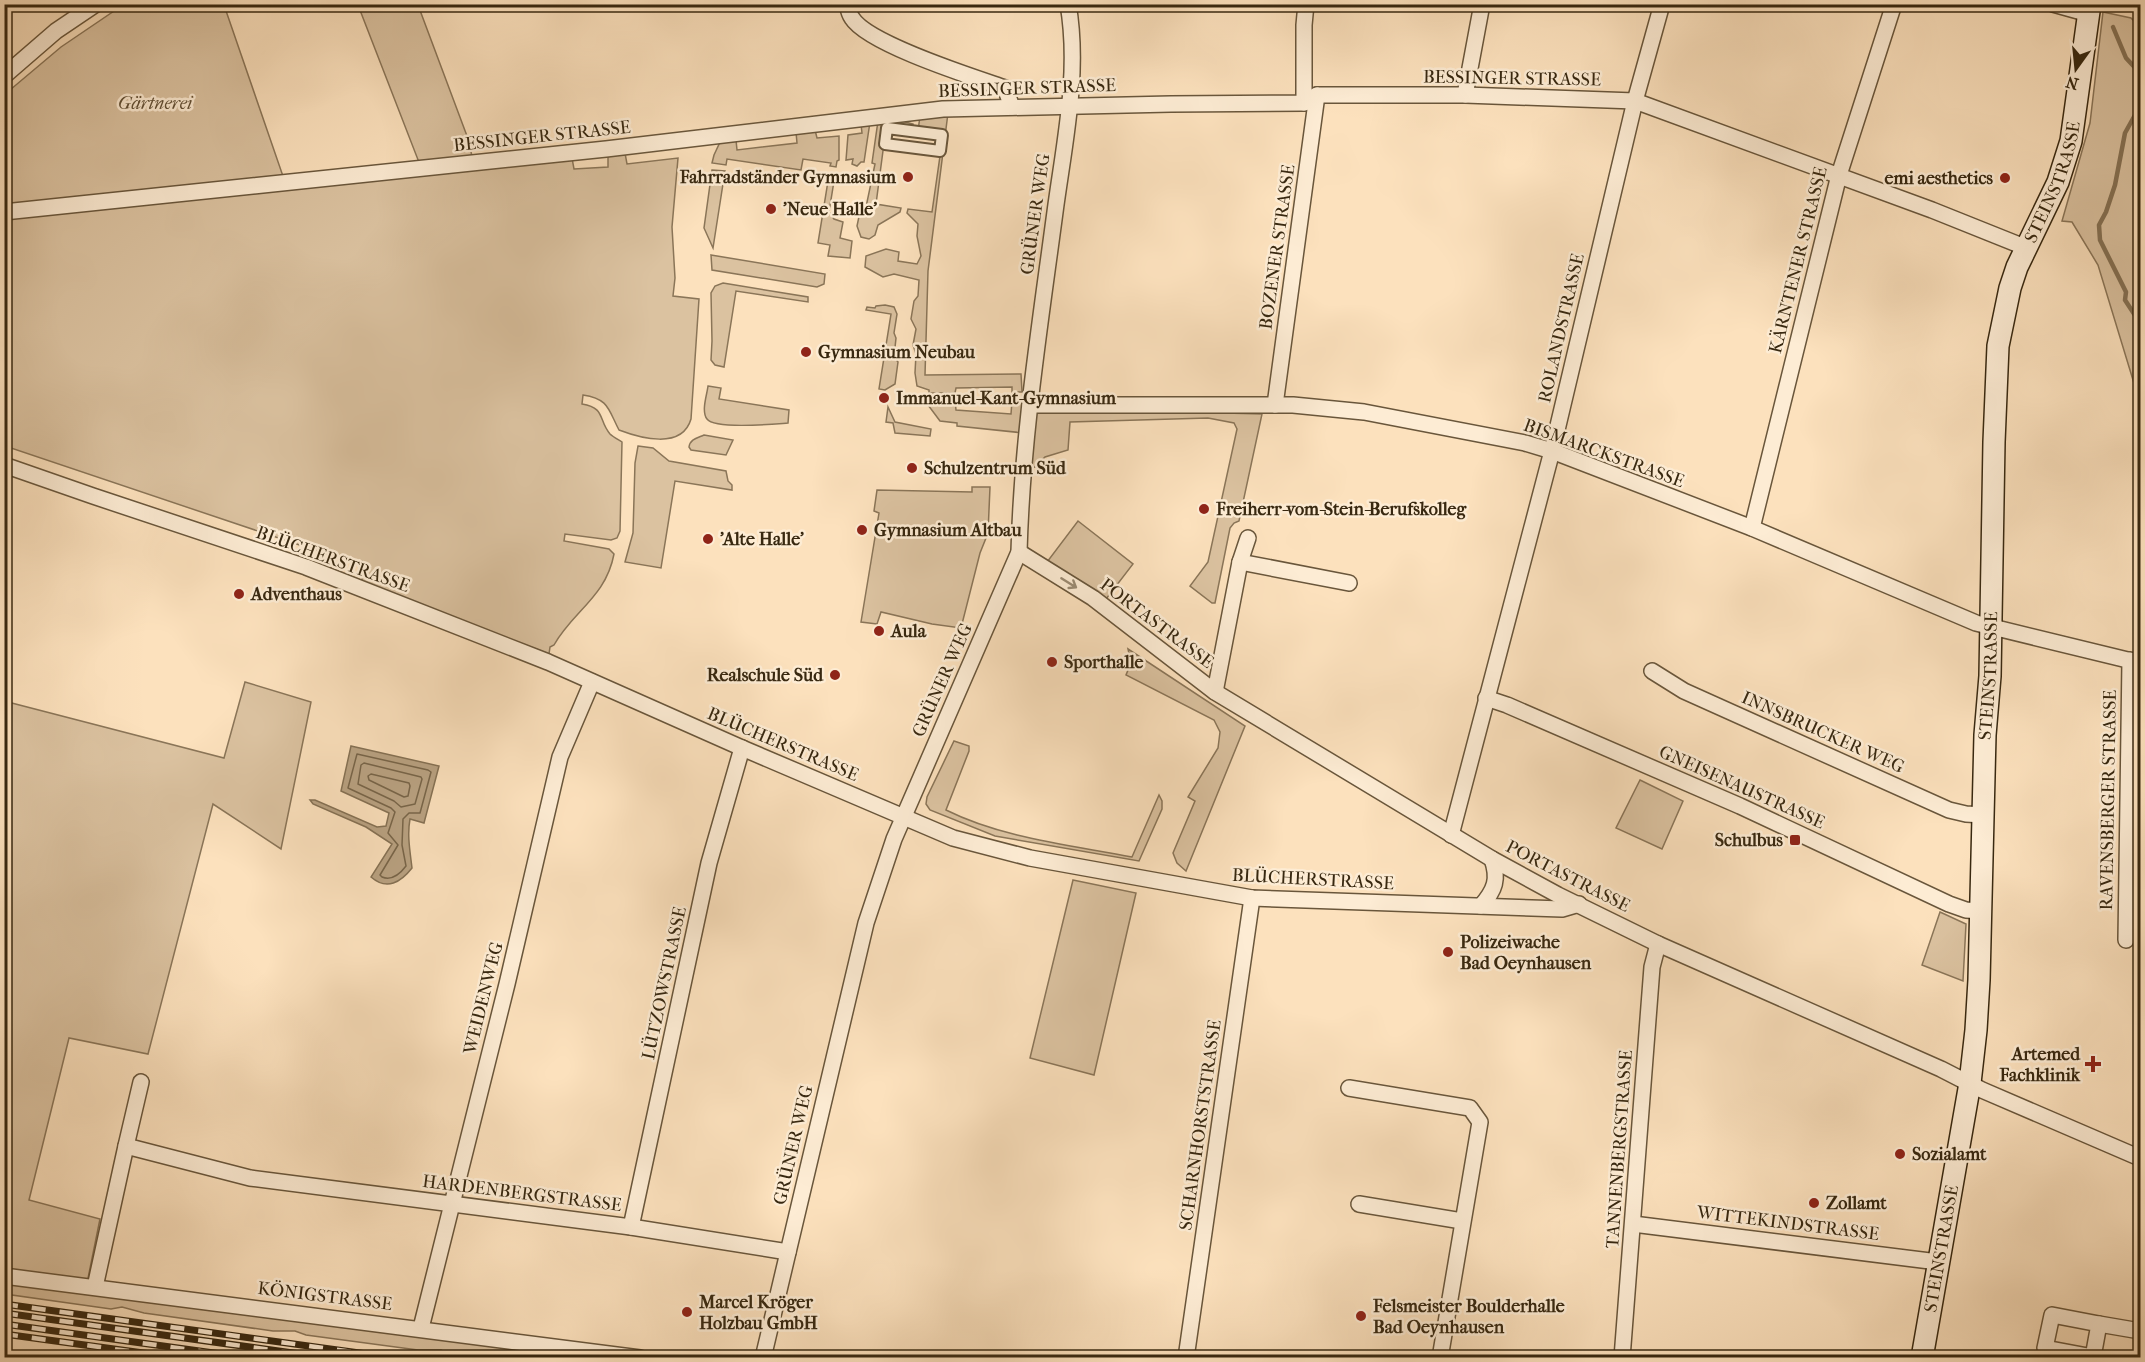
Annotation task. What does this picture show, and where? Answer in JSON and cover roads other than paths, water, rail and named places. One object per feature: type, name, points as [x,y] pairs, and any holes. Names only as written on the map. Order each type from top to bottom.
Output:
[{"type":"main road","name":"STEINSTRASSE","points":[[1922,1358],[1970,1083],[1979,980],[1998,346],[2010,288],[2058,182],[2071,141],[2089,9]]},
{"type":"street","points":[[4,76],[56,31],[96,4]]},
{"type":"street","points":[[847,4],[852,19],[876,38],[1005,88],[1012,107]]},
{"type":"street","name":"GRÜNER WEG","points":[[763,1358],[866,923],[894,839],[1019,552],[1030,405],[1070,106],[1073,34],[1068,4]]},
{"type":"street","points":[[1304,103],[1306,4]]},
{"type":"street","points":[[1465,95],[1482,4]]},
{"type":"street","name":"ROLANDSTRASSE","points":[[1452,834],[1552,452],[1635,101],[1662,4]]},
{"type":"street","name":"KÄRNTENER STRASSE","points":[[1752,528],[1839,175],[1894,4]]},
{"type":"street","points":[[2053,4],[2089,9]]},
{"type":"street","points":[[1304,103],[1317,94]]},
{"type":"street","name":"BESSINGER STRASSE","points":[[1317,94],[1465,95],[1635,101],[1839,175],[2027,248]]},
{"type":"street","name":"BOZENER STRASSE","points":[[1275,405],[1317,94]]},
{"type":"street","name":"BESSINGER STRASSE","points":[[4,212],[606,149],[943,109],[1304,103]]},
{"type":"street","points":[[887,128],[942,135],[939,151],[885,144],[887,128]]},
{"type":"street","name":"BISMARCKSTRASSE","points":[[1030,405],[1275,405],[1376,414],[1525,443],[1752,528],[1934,607],[1991,627],[2135,661]]},
{"type":"street","name":"BLÜCHERSTRASSE","points":[[4,465],[306,567],[548,662],[953,838],[1030,858],[1252,898],[1562,909],[1579,904]]},
{"type":"street","points":[[1215,692],[1240,562],[1248,538]]},
{"type":"street","name":"PORTASTRASSE","points":[[1019,552],[1094,598],[1215,692],[1492,859],[1658,944],[2140,1158]]},
{"type":"street","points":[[1240,562],[1349,583]]},
{"type":"street","name":"RAVENSBERGER STRASSE","points":[[2126,940],[2135,661]]},
{"type":"street","name":"INNSBRUCKER WEG","points":[[1652,671],[1684,691],[1949,810],[1983,815]]},
{"type":"street","name":"WEIDENWEG","points":[[421,1328],[507,984],[560,756],[592,682]]},
{"type":"street","name":"GNEISENAUSTRASSE","points":[[1486,698],[1740,806],[1949,904],[1966,910],[1981,911]]},
{"type":"street","name":"LÜTZOWSTRASSE","points":[[631,1227],[709,863],[742,748]]},
{"type":"street","points":[[1481,906],[1490,896],[1495,883],[1497,872],[1492,859]]},
{"type":"street","name":"SCHARNHORSTSTRASSE","points":[[1186,1358],[1252,898]]},
{"type":"street","name":"TANNENBERGSTRASSE","points":[[1622,1358],[1652,967],[1658,944]]},
{"type":"street","points":[[94,1287],[141,1082]]},
{"type":"street","points":[[1349,1088],[1470,1108],[1480,1122],[1440,1358]]},
{"type":"street","name":"HARDENBERGSTRASSE","points":[[126,1146],[250,1178],[631,1227],[788,1252]]},
{"type":"street","points":[[1359,1204],[1462,1221]]},
{"type":"street","name":"WITTEKINDSTRASSE","points":[[1633,1224],[1938,1262]]},
{"type":"street","name":"KÖNIGSTRASSE","points":[[4,1276],[640,1358]]},
{"type":"street","points":[[2099,1324],[2140,1331]]},
{"type":"water","points":[[351,746],[439,766],[424,823],[410,819],[412,868],[393,883],[383,883],[371,877],[392,844],[366,827],[313,804],[310,800],[315,800],[377,827],[386,826],[389,813],[341,791]]},
{"type":"waterway","points":[[2113,27],[2126,58],[2140,73]]},
{"type":"waterway","points":[[2140,106],[2125,133],[2115,185],[2099,225],[2100,240],[2126,292],[2125,300],[2140,323],[2140,343]]},
{"type":"railway","points":[[4,1304],[396,1358]]},
{"type":"railway","points":[[4,1313],[329,1358]]},
{"type":"railway","points":[[4,1324],[250,1358]]},
{"type":"railway","points":[[4,1334],[180,1358]]},
{"type":"place","name":"Fahrradständer Gymnasium","points":[[908,177]]},
{"type":"place","name":"emi aesthetics","points":[[2005,178]]},
{"type":"place","name":"'Neue Halle'","points":[[771,209]]},
{"type":"place","name":"Gymnasium Neubau","points":[[806,352]]},
{"type":"place","name":"Immanuel-Kant-Gymnasium","points":[[884,398]]},
{"type":"place","name":"Schulzentrum Süd","points":[[912,468]]},
{"type":"place","name":"Freiherr-vom-Stein-Berufskolleg","points":[[1204,509]]},
{"type":"place","name":"Gymnasium Altbau","points":[[862,530]]},
{"type":"place","name":"'Alte Halle'","points":[[708,539]]},
{"type":"place","name":"Adventhaus","points":[[239,594]]},
{"type":"place","name":"Aula","points":[[879,631]]},
{"type":"place","name":"Sporthalle","points":[[1052,662]]},
{"type":"place","name":"Realschule Süd","points":[[835,675]]},
{"type":"place","name":"Schulbus","points":[[1795,840]]},
{"type":"place","name":"Polizeiwache Bad Oeynhausen","points":[[1448,952]]},
{"type":"place","name":"Artemed Fachklinik","points":[[2093,1064]]},
{"type":"place","name":"Sozialamt","points":[[1900,1154]]},
{"type":"place","name":"Zollamt","points":[[1814,1203]]},
{"type":"place","name":"Marcel Kröger Holzbau GmbH","points":[[687,1312]]},
{"type":"place","name":"Felsmeister Boulderhalle Bad Oeynhausen","points":[[1361,1316]]},
{"type":"park label","name":"Gärtnerei","points":[[155,103]]}]
